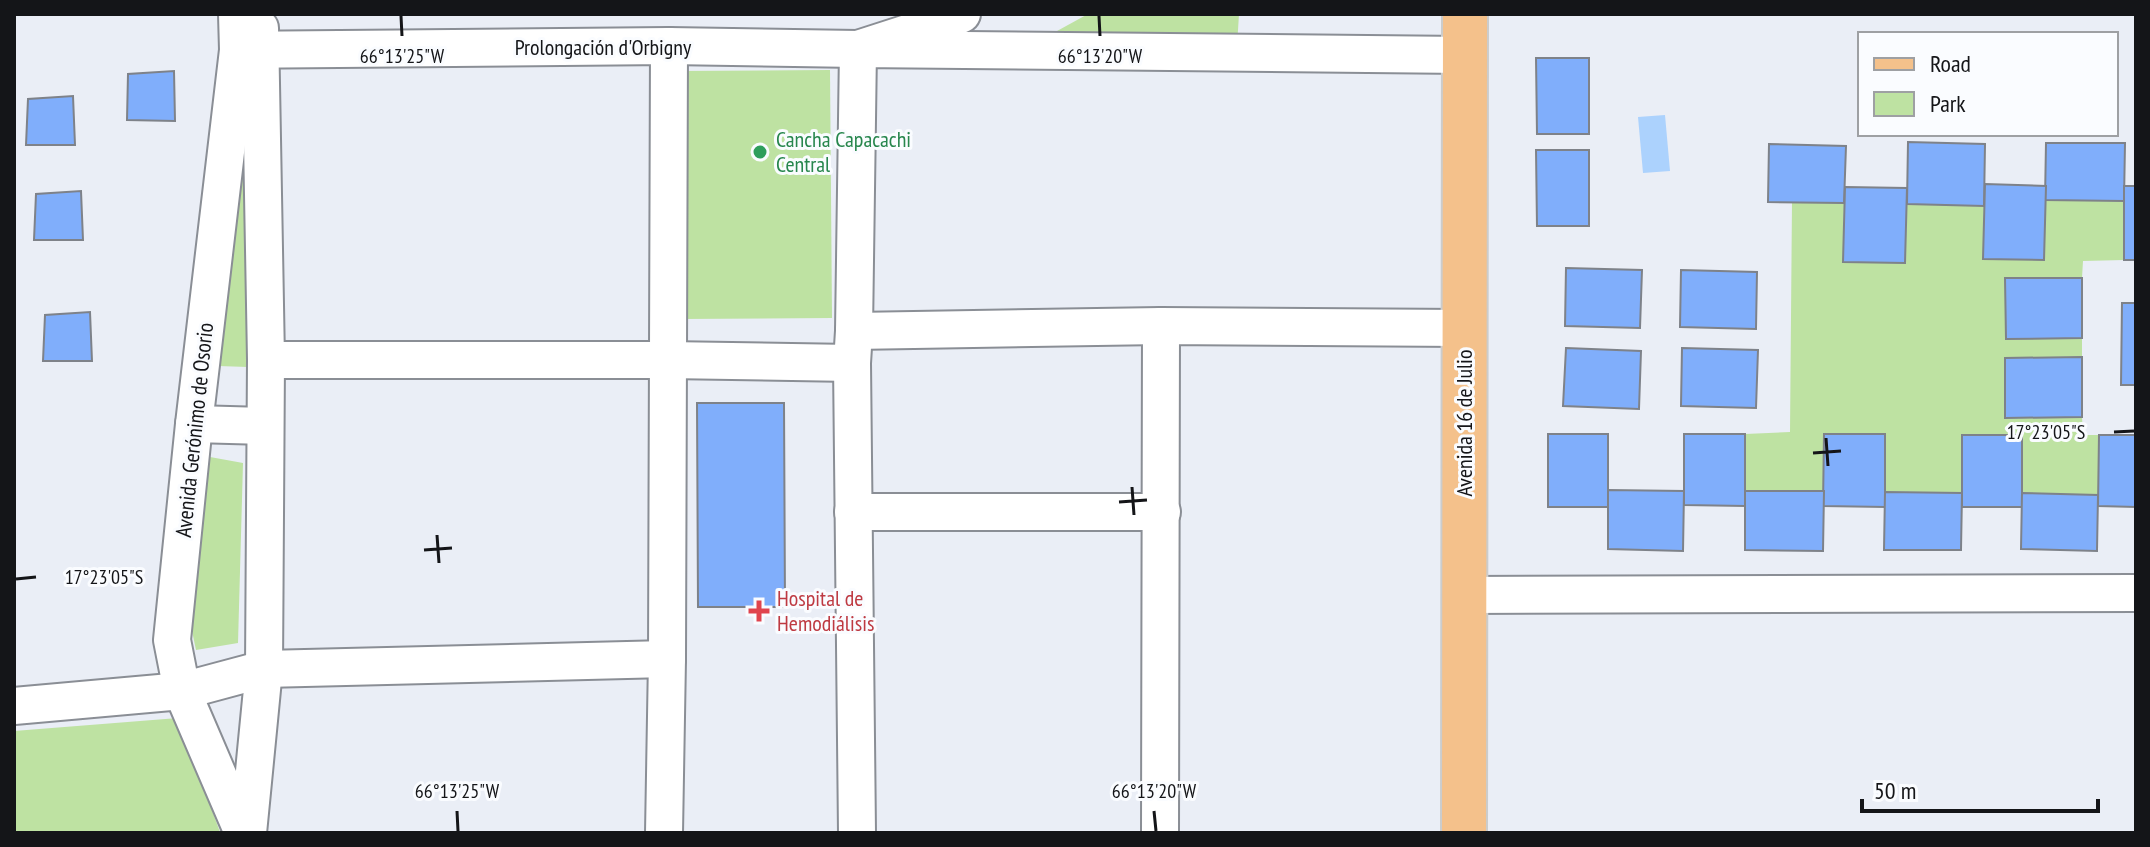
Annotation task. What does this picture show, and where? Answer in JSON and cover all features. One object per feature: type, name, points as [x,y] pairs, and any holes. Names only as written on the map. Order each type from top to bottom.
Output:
[{"type":"main road","name":"Avenida 16 de Julio","points":[[1464,833],[1465,35]]},
{"type":"street","name":"Avenida Gerónimo de Osorio","points":[[237,14],[249,50],[266,360],[264,669],[246,833]]},
{"type":"street","name":"Avenida Gerónimo de Osorio","points":[[246,833],[182,691],[172,640],[194,424],[249,50],[259,14]]},
{"type":"street","name":"Prolongación d'Orbigny","points":[[249,50],[669,46],[858,49],[962,14]]},
{"type":"street","points":[[857,833],[853,347],[858,49],[1465,35]]},
{"type":"street","points":[[664,833],[669,46]]},
{"type":"street","points":[[266,360],[667,360],[1161,326],[1464,328]]},
{"type":"street","points":[[1160,833],[1161,326]]},
{"type":"street","points":[[194,424],[265,426]]},
{"type":"street","points":[[853,512],[1162,512]]},
{"type":"street","points":[[1464,595],[2136,593]]},
{"type":"street","points":[[14,706],[182,691],[264,669],[667,659]]},
{"type":"green space","points":[[1088,14],[1239,14],[1236,63],[1006,59]]},
{"type":"green space","points":[[830,70],[832,318],[681,319],[680,71]]},
{"type":"green space","points":[[243,166],[248,367],[218,366]]},
{"type":"green space","points":[[2045,200],[2124,201],[2124,260],[2083,261],[2082,278],[2005,279],[2006,338],[2082,338],[2082,357],[2005,417],[2082,417],[2083,435],[2099,435],[2098,495],[2022,493],[2022,435],[1962,435],[1962,493],[1885,492],[1885,434],[1824,491],[1745,491],[1745,434],[1790,432],[1792,202],[1844,203],[1843,262],[1905,263],[1907,204],[1984,206],[1983,258],[2044,260]]},
{"type":"green space","points":[[210,457],[243,463],[238,643],[196,650],[192,631]]},
{"type":"green space","points":[[178,718],[220,832],[14,833],[14,731]]},
{"type":"water","points":[[1665,115],[1670,171],[1643,173],[1638,117]]},
{"type":"building","points":[[1536,58],[1589,58],[1589,134],[1537,134]]},
{"type":"building","points":[[174,71],[175,121],[127,120],[128,74]]},
{"type":"building","points":[[73,96],[75,145],[26,145],[28,99]]},
{"type":"building","points":[[1908,142],[1985,144],[1984,206],[1907,204]]},
{"type":"building","points":[[2046,143],[2125,143],[2124,201],[2045,200]]},
{"type":"building","points":[[1769,144],[1846,146],[1844,203],[1768,202]]},
{"type":"building","points":[[1536,150],[1589,150],[1589,226],[1537,226]]},
{"type":"building","points":[[1985,184],[2046,186],[2044,260],[1983,259]]},
{"type":"building","points":[[2124,186],[2136,186],[2136,260],[2124,260]]},
{"type":"building","points":[[1845,187],[1907,188],[1905,263],[1843,262]]},
{"type":"building","points":[[81,191],[83,240],[34,240],[36,194]]},
{"type":"building","points":[[1566,268],[1642,270],[1640,328],[1565,326]]},
{"type":"building","points":[[1681,270],[1757,272],[1756,329],[1680,327]]},
{"type":"building","points":[[2005,278],[2082,278],[2082,338],[2006,339]]},
{"type":"building","points":[[2122,303],[2136,303],[2136,385],[2121,385]]},
{"type":"building","points":[[90,312],[92,361],[43,361],[45,315]]},
{"type":"building","points":[[1566,348],[1641,351],[1639,409],[1563,406]]},
{"type":"building","points":[[1682,348],[1758,350],[1756,408],[1681,406]]},
{"type":"building","points":[[2082,357],[2082,417],[2005,418],[2005,358]]},
{"type":"building","name":"Hospital de Hemodiálisis","points":[[697,403],[784,403],[785,607],[698,607]]},
{"type":"building","points":[[1548,434],[1608,434],[1608,507],[1548,507]]},
{"type":"building","points":[[1684,434],[1745,434],[1745,506],[1684,505]]},
{"type":"building","points":[[1824,434],[1885,434],[1885,507],[1823,506]]},
{"type":"building","points":[[1962,435],[2022,435],[2022,507],[1962,507]]},
{"type":"building","points":[[2099,435],[2136,435],[2136,507],[2098,506]]},
{"type":"building","points":[[1608,490],[1684,491],[1683,551],[1608,549]]},
{"type":"building","points":[[1745,491],[1824,491],[1823,551],[1745,550]]},
{"type":"building","points":[[1885,492],[1962,493],[1961,550],[1884,550]]},
{"type":"building","points":[[2022,493],[2098,495],[2097,551],[2021,549]]},
{"type":"place","name":"Cancha Capacachi Central","points":[[760,152]]},
{"type":"place","name":"Hospital de Hemodiálisis","points":[[759,611]]}]
